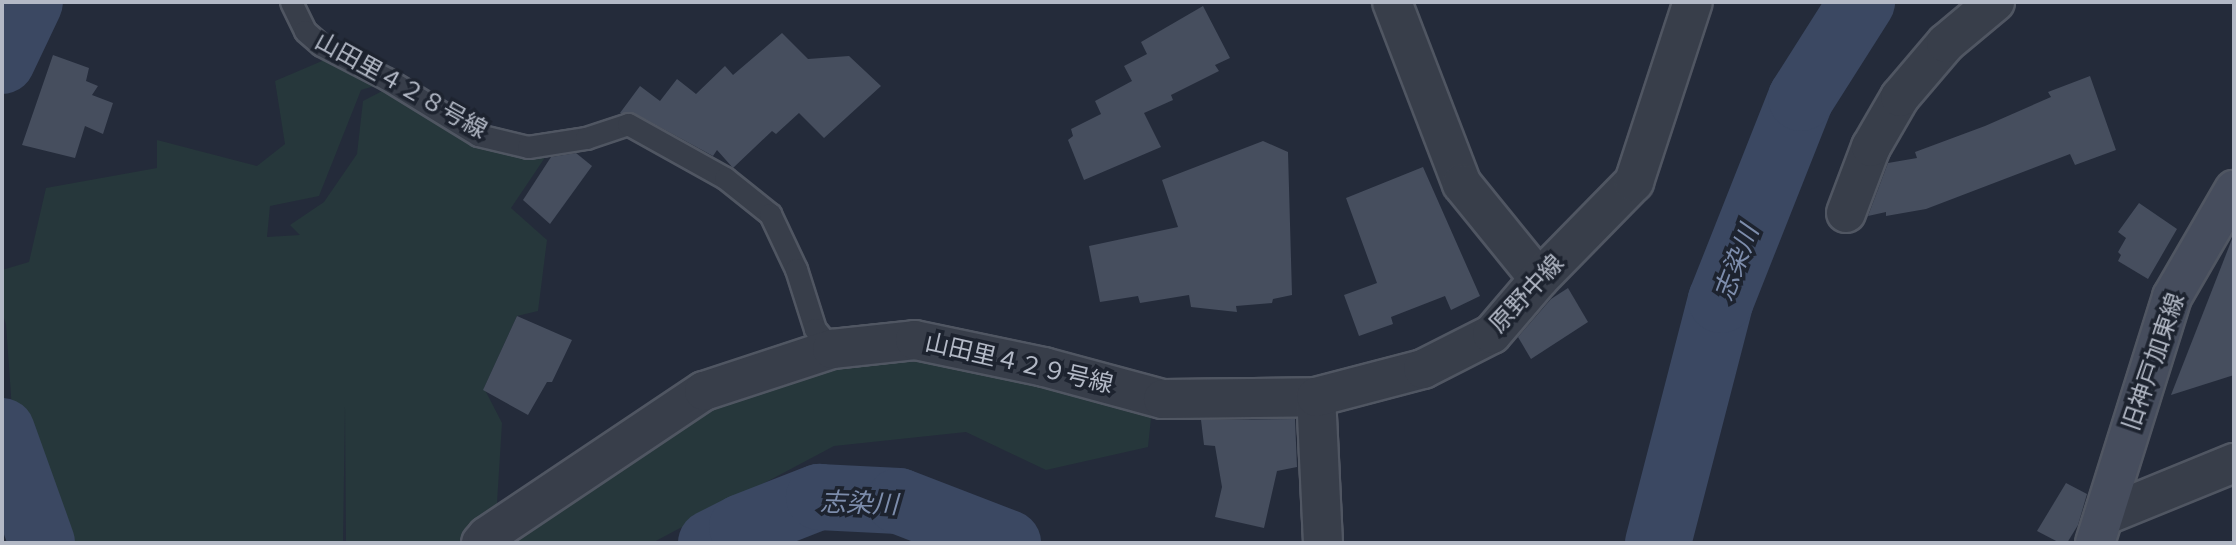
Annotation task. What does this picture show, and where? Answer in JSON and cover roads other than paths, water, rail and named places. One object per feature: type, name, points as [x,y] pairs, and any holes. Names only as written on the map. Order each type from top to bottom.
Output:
[{"type":"street","points":[[1392,2],[1462,184],[1539,279]]},
{"type":"street","name":"原野中線","points":[[1316,397],[1423,369],[1492,334],[1539,279],[1634,182],[1693,2]]},
{"type":"street","points":[[1846,213],[1871,147],[1900,97],[1946,43],[1994,2]]},
{"type":"street","name":"旧神戸加東線","points":[[2100,529],[2172,297],[2234,190]]},
{"type":"street","name":"山田里４２９号線","points":[[481,543],[487,536],[704,391],[832,349],[915,340],[1044,367],[1163,399],[1316,397]]},
{"type":"street","points":[[1316,397],[1323,543]]},
{"type":"street","points":[[2100,529],[2234,463]]},
{"type":"lane","name":"山田里４２８号線","points":[[291,2],[305,31],[321,45],[387,79],[478,135],[528,146],[586,138],[628,124],[725,178],[770,214],[796,269],[815,329],[832,349]]},
{"type":"waterway","points":[[2,61],[30,2]]},
{"type":"waterway","name":"志染川","points":[[1658,543],[1721,300],[1801,98],[1862,2]]},
{"type":"waterway","points":[[2,431],[42,543]]},
{"type":"waterway","name":"志染川","points":[[711,543],[742,527],[819,497],[899,501],[1008,543]]}]
